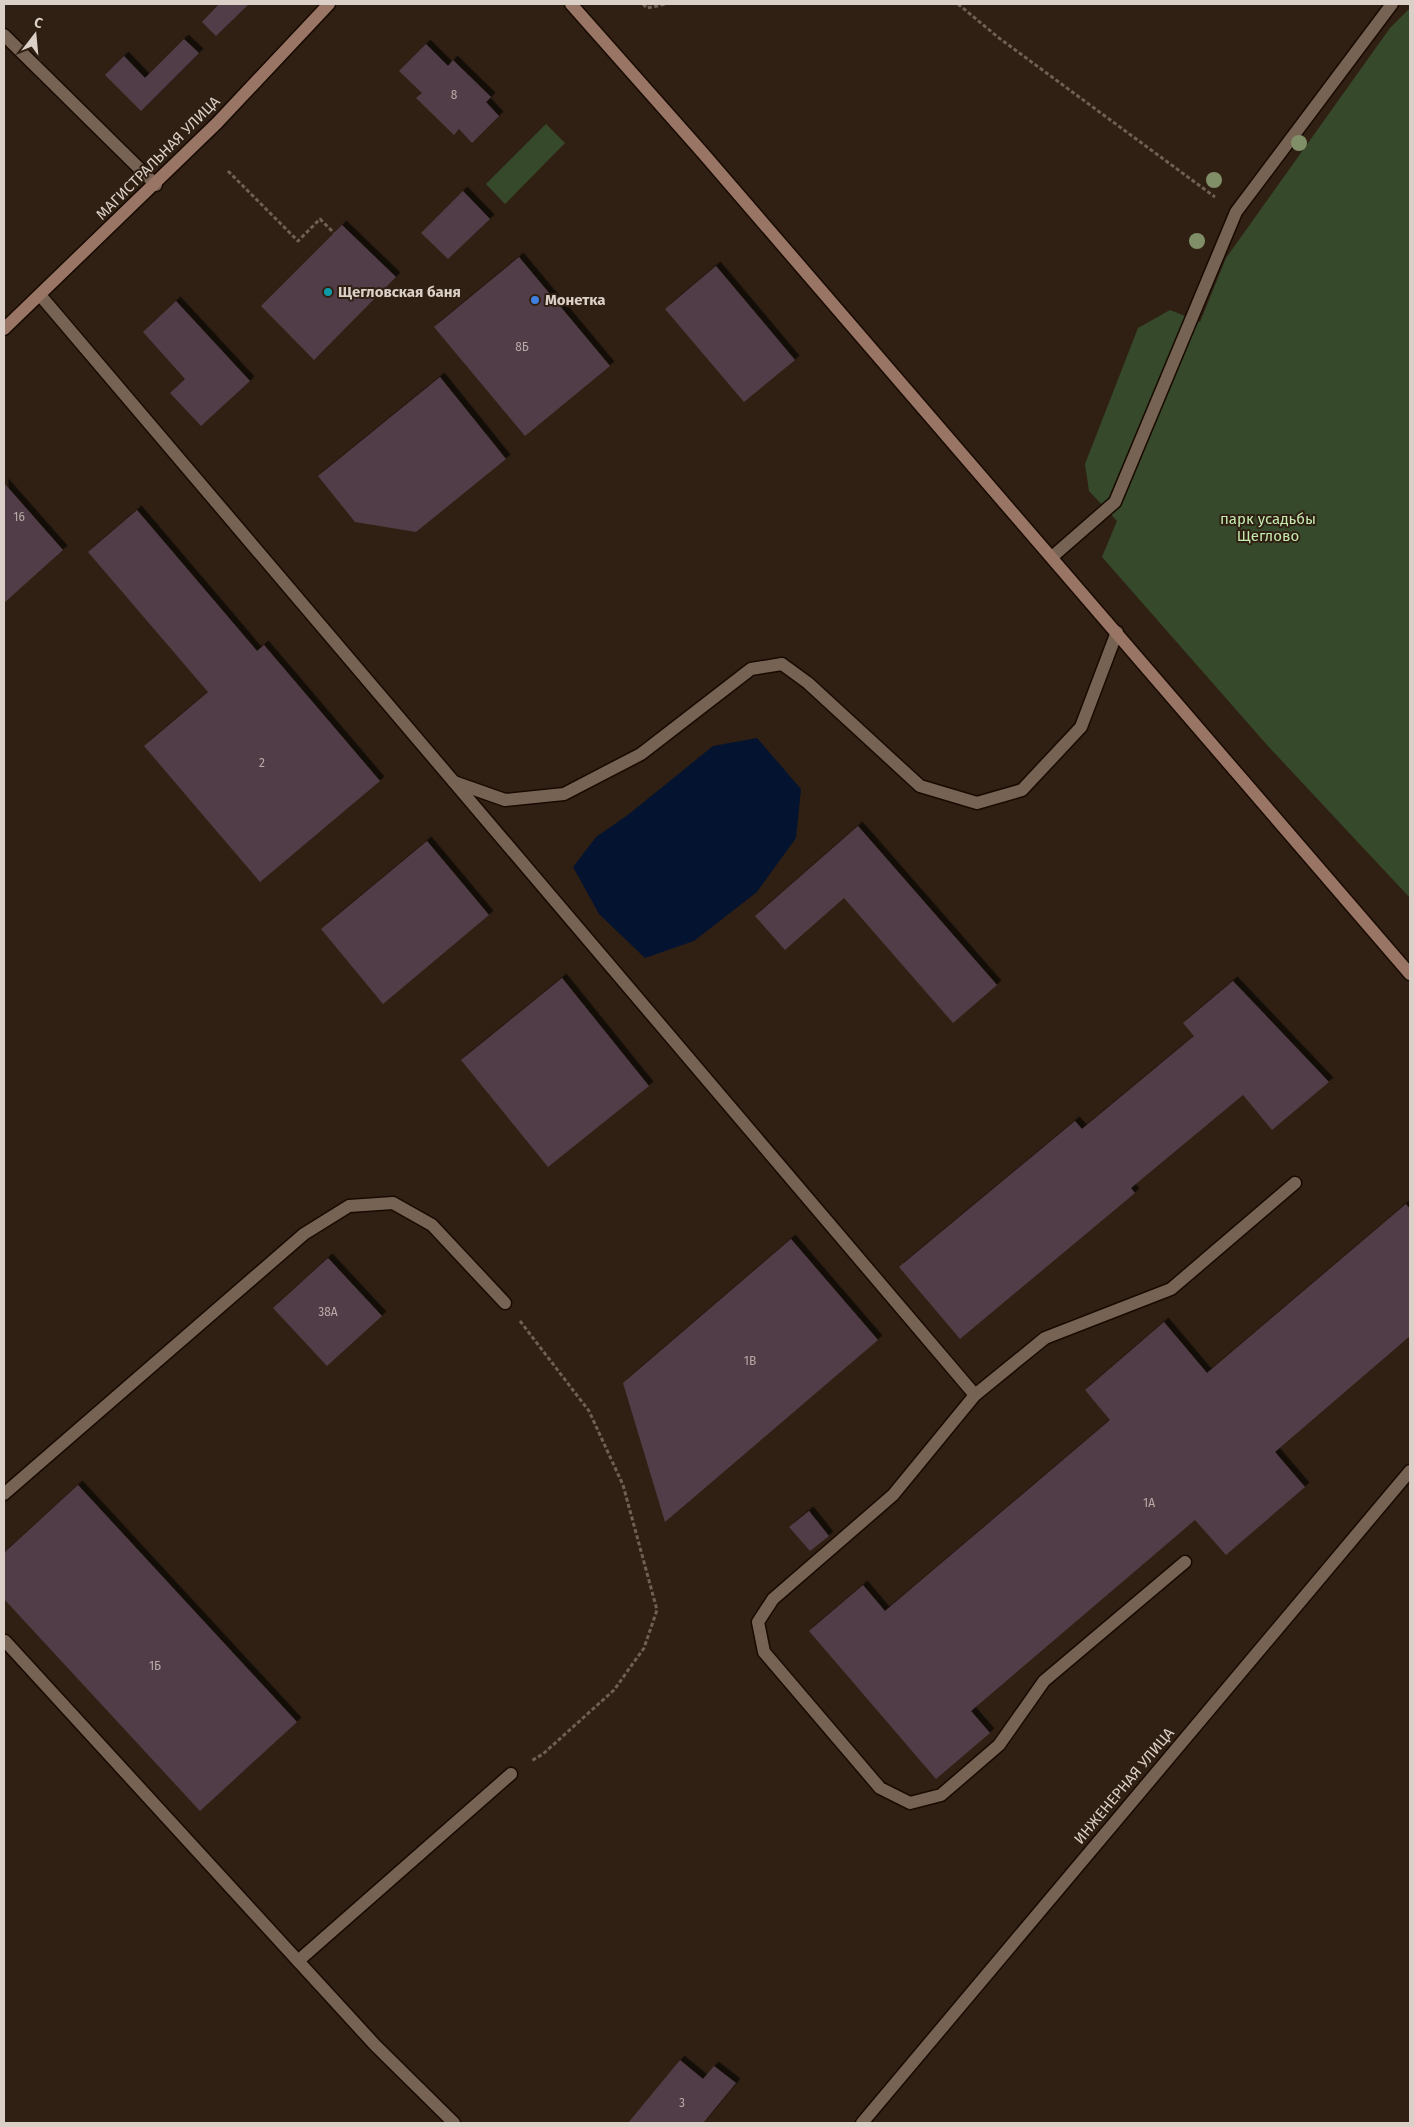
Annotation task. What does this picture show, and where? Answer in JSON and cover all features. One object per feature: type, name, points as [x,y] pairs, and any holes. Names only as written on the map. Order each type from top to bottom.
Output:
[{"type":"main road","name":"МАГИСТРАЛЬНАЯ УЛИЦА","points":[[4,329],[224,117],[329,4]]},
{"type":"main road","points":[[571,4],[1117,632],[1410,974]]},
{"type":"street","points":[[1052,557],[1115,502],[1236,212],[1392,4]]},
{"type":"street","points":[[4,35],[156,184]]},
{"type":"street","points":[[40,295],[975,1395]]},
{"type":"street","points":[[454,782],[505,800],[564,794],[641,754],[751,669],[782,664],[808,683],[920,786],[977,803],[1022,790],[1081,727],[1117,632]]},
{"type":"street","points":[[1185,1562],[1044,1682],[999,1745],[941,1795],[910,1804],[880,1788],[764,1652],[758,1622],[773,1599],[893,1495],[975,1395],[1045,1338],[1171,1289],[1295,1183]]},
{"type":"street","points":[[4,1494],[304,1234],[349,1206],[393,1203],[432,1225],[505,1303]]},
{"type":"street","name":"ИНЖЕНЕРНАЯ УЛИЦА","points":[[862,2123],[1410,1470]]},
{"type":"street","points":[[5,1641],[375,2045],[454,2123]]},
{"type":"street","points":[[298,1961],[511,1774]]},
{"type":"path","points":[[643,4],[648,8],[666,4]]},
{"type":"path","points":[[958,4],[999,38],[1236,212]]},
{"type":"path","points":[[228,171],[298,241],[320,219],[334,232]]},
{"type":"path","points":[[505,1303],[589,1411],[623,1485],[657,1610],[644,1648],[614,1690],[543,1754],[511,1774]]},
{"type":"green space","name":"парк усадьбы Щеглово","points":[[1410,8],[1410,898],[1267,745],[1102,557],[1117,521],[1089,491],[1085,464],[1138,328],[1170,310],[1200,322],[1226,258],[1390,28]]},
{"type":"green space","points":[[546,124],[565,143],[505,204],[486,184]]},
{"type":"water","points":[[757,738],[801,789],[796,838],[757,892],[694,941],[645,958],[599,914],[573,867],[596,837],[629,814],[713,746]]},
{"type":"building","points":[[219,4],[249,4],[216,36],[202,22]]},
{"type":"building","points":[[184,39],[199,53],[141,111],[105,75],[124,56],[145,78]]},
{"type":"building","points":[[426,44],[448,66],[453,60],[491,97],[486,102],[499,116],[472,143],[459,129],[454,135],[416,98],[422,93],[399,71]]},
{"type":"building","points":[[463,191],[490,219],[448,259],[421,233]]},
{"type":"building","name":"Щегловская баня","points":[[342,225],[396,277],[314,360],[261,306]]},
{"type":"building","points":[[519,257],[610,366],[525,436],[434,327]]},
{"type":"building","points":[[716,266],[795,360],[744,402],[665,309]]},
{"type":"building","points":[[176,301],[250,381],[201,426],[170,393],[185,379],[143,332]]},
{"type":"building","points":[[440,377],[506,459],[416,532],[355,522],[318,476]]},
{"type":"building","points":[[4,483],[63,550],[4,603]]},
{"type":"building","points":[[137,510],[257,651],[264,645],[380,781],[260,882],[144,746],[208,692],[88,552]]},
{"type":"building","points":[[858,826],[997,985],[953,1023],[844,898],[785,950],[755,916]]},
{"type":"building","points":[[427,841],[489,915],[383,1004],[321,929]]},
{"type":"building","points":[[562,978],[649,1086],[548,1167],[461,1060]]},
{"type":"building","points":[[1233,981],[1329,1082],[1272,1130],[1243,1095],[1131,1188],[1135,1193],[960,1339],[899,1267],[1075,1121],[1082,1129],[1194,1036],[1183,1023]]},
{"type":"building","points":[[1406,1204],[1410,1209],[1410,1336],[1275,1452],[1305,1487],[1226,1555],[1195,1520],[971,1711],[990,1733],[936,1779],[809,1631],[863,1585],[885,1611],[1110,1420],[1085,1390],[1164,1322],[1207,1373]]},
{"type":"building","points":[[791,1239],[878,1340],[665,1522],[623,1383]]},
{"type":"building","points":[[328,1258],[382,1316],[327,1366],[273,1308]]},
{"type":"building","points":[[78,1485],[297,1722],[200,1811],[4,1599],[4,1553]]},
{"type":"building","points":[[809,1511],[829,1536],[810,1551],[789,1527]]},
{"type":"building","points":[[680,2060],[703,2079],[714,2066],[736,2083],[703,2123],[628,2123]]},
{"type":"place","name":"Щегловская баня","points":[[328,292]]},
{"type":"place","name":"Монетка","points":[[535,300]]}]
